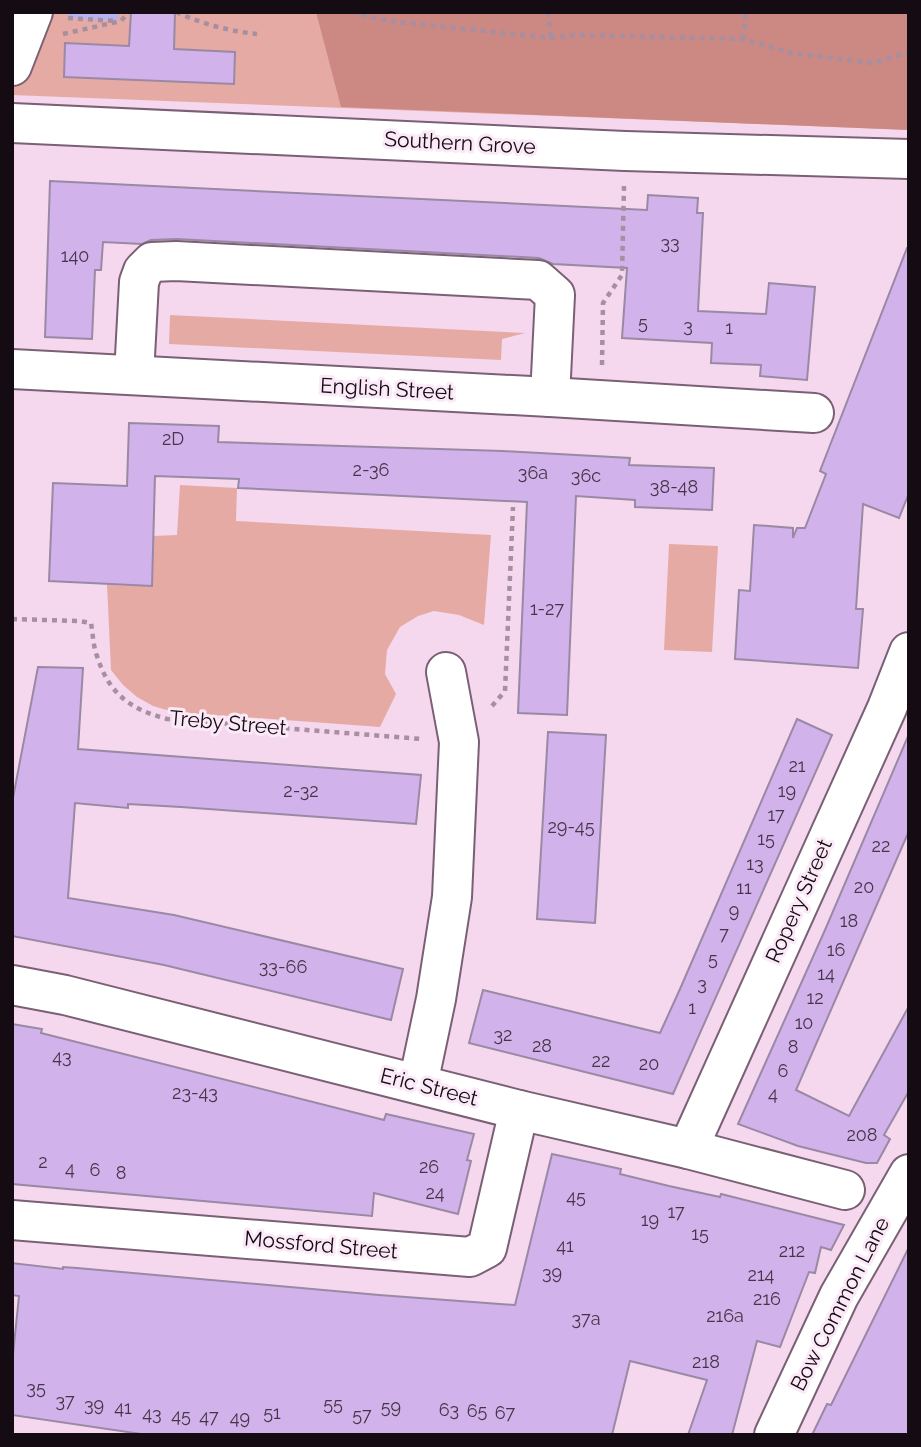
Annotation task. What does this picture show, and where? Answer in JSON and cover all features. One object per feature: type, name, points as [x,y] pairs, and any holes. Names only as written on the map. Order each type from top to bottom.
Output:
[{"type":"street","points":[[14,59],[50,15]]},
{"type":"street","name":"Southern Grove","points":[[13,131],[909,159]]},
{"type":"street","points":[[134,375],[139,282],[143,271],[152,262],[176,261],[538,280],[555,295],[550,397]]},
{"type":"street","name":"English Street","points":[[12,369],[814,413]]},
{"type":"street","name":"Ropery Street","points":[[688,1149],[887,708],[909,652]]},
{"type":"street","points":[[418,1084],[436,999],[452,897],[459,742],[446,672]]},
{"type":"street","name":"Eric Street","points":[[12,985],[65,995],[845,1190]]},
{"type":"street","name":"Mossford Street","points":[[12,1220],[470,1256],[487,1248],[519,1110]]},
{"type":"street","name":"Bow Common Lane","points":[[774,1435],[839,1296],[898,1218],[909,1174]]},
{"type":"path","points":[[14,59],[49,37],[121,22],[129,12]]},
{"type":"path","points":[[176,12],[198,22],[231,31],[257,34]]},
{"type":"path","points":[[352,12],[389,21],[551,38],[575,36],[743,39],[792,53],[873,63],[909,52]]},
{"type":"path","points":[[548,12],[551,38]]},
{"type":"path","points":[[743,39],[746,12]]},
{"type":"path","points":[[50,15],[121,22]]},
{"type":"path","points":[[601,400],[604,303],[622,275],[625,151]]},
{"type":"path","points":[[459,742],[505,691],[513,507]]},
{"type":"path","name":"Treby Street","points":[[12,619],[91,623],[96,654],[106,678],[116,692],[130,705],[167,719],[459,742]]},
{"type":"shaded area","points":[[12,12],[909,12],[909,130],[12,95]]},
{"type":"shaded area","points":[[316,12],[909,12],[909,130],[341,107]]},
{"type":"shaded area","points":[[170,315],[525,333],[502,339],[501,360],[169,344]]},
{"type":"shaded area","points":[[180,485],[237,488],[236,521],[491,535],[484,625],[459,615],[434,611],[418,616],[400,627],[387,650],[385,674],[396,694],[380,727],[173,712],[153,706],[123,685],[111,670],[107,585],[151,586],[153,536],[177,535]]},
{"type":"shaded area","points":[[669,544],[718,546],[712,652],[664,650]]},
{"type":"water","points":[[68,12],[119,12],[117,21],[67,18]]},
{"type":"building","points":[[131,12],[175,12],[174,49],[235,52],[234,84],[64,77],[65,43],[129,46]]},
{"type":"building","points":[[50,181],[647,210],[648,195],[698,198],[697,213],[703,213],[698,311],[766,314],[769,283],[815,287],[807,380],[760,376],[761,365],[711,363],[712,343],[622,338],[627,268],[553,264],[539,258],[177,239],[151,240],[142,244],[103,242],[101,270],[95,270],[92,339],[45,337]]},
{"type":"building","points":[[907,248],[909,493],[899,518],[863,504],[856,609],[863,609],[858,668],[735,659],[739,590],[750,591],[754,525],[793,528],[793,538],[797,528],[805,528],[826,474],[820,471]]},
{"type":"building","points":[[129,423],[219,426],[218,442],[503,451],[630,458],[629,465],[714,468],[712,510],[635,507],[635,500],[576,496],[567,715],[518,713],[527,502],[238,488],[239,479],[155,476],[152,586],[49,581],[53,483],[127,486]]},
{"type":"building","points":[[38,667],[83,668],[78,749],[421,775],[416,824],[181,807],[128,804],[128,808],[75,803],[68,898],[174,915],[403,969],[391,1020],[164,965],[12,936],[12,803]]},
{"type":"building","points":[[797,719],[832,735],[673,1094],[469,1043],[483,990],[660,1033]]},
{"type":"building","points":[[548,732],[606,735],[595,923],[537,919]]},
{"type":"building","points":[[909,734],[909,831],[796,1090],[849,1116],[909,1006],[909,1091],[884,1135],[890,1139],[877,1163],[866,1163],[798,1146],[738,1124]]},
{"type":"building","points":[[12,1024],[42,1029],[41,1033],[384,1120],[386,1114],[474,1134],[467,1160],[471,1161],[458,1214],[374,1193],[372,1216],[12,1184]]},
{"type":"building","points":[[552,1154],[621,1169],[620,1174],[669,1186],[720,1197],[721,1194],[844,1225],[831,1250],[821,1247],[815,1273],[809,1272],[780,1347],[757,1341],[732,1435],[688,1435],[707,1380],[630,1361],[612,1435],[148,1435],[12,1415],[12,1364],[19,1296],[12,1295],[12,1263],[515,1305]]},
{"type":"building","points":[[909,1247],[909,1435],[812,1435],[827,1404],[831,1405]]}]
